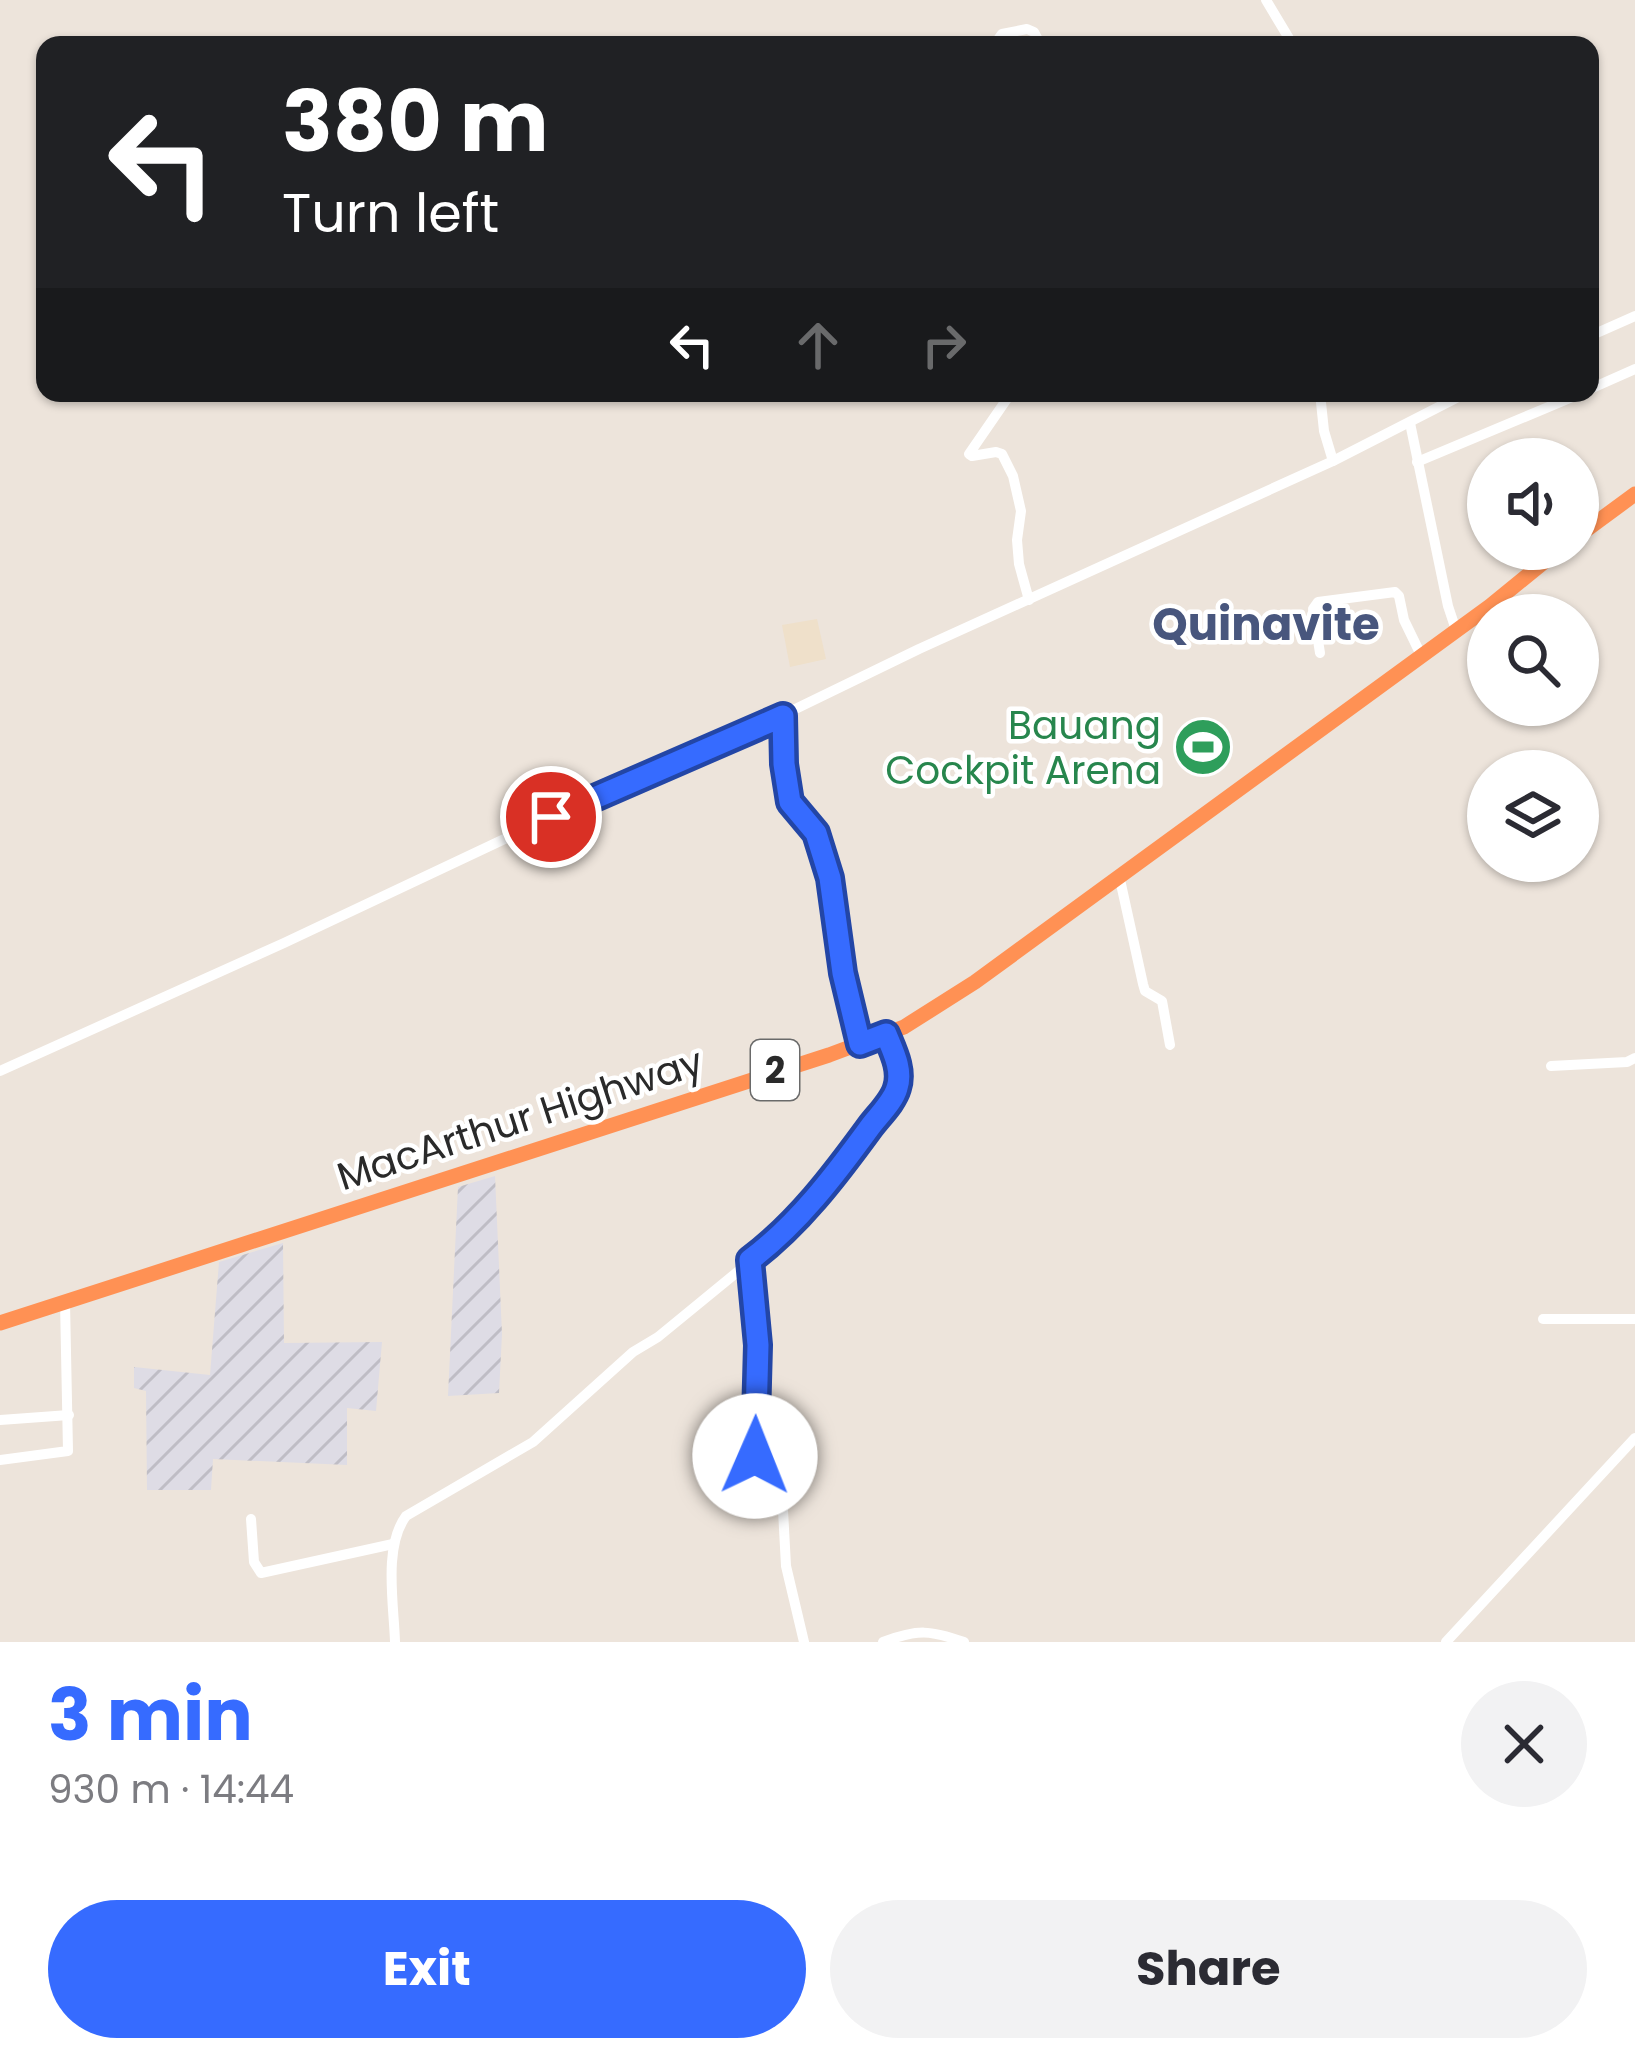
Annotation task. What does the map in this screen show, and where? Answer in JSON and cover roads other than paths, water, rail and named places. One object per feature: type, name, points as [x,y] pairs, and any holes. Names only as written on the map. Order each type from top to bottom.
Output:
[{"type":"highway","points":[[1599,521],[1635,494]]},
{"type":"highway","name":"MacArthur Highway","points":[[0,1323],[860,1044],[913,1022],[975,982],[1533,570]]},
{"type":"street","points":[[1266,0],[1288,36]]},
{"type":"street","points":[[1001,36],[1027,28],[1036,36]]},
{"type":"street","points":[[1599,332],[1635,316]]},
{"type":"street","points":[[1599,385],[1635,369]]},
{"type":"street","points":[[1005,402],[969,454],[1002,454],[1012,476],[1021,511],[1017,540],[1028,601]]},
{"type":"street","points":[[1321,402],[1333,461]]},
{"type":"street","points":[[0,1071],[531,826],[783,716],[1333,461],[1449,402]]},
{"type":"street","points":[[1417,462],[1560,402]]},
{"type":"street","points":[[1409,423],[1456,630]]},
{"type":"street","points":[[1320,653],[1313,609],[1318,602],[1395,592],[1421,655]]},
{"type":"street","points":[[783,716],[790,802],[816,833],[830,878],[843,973],[860,1044]]},
{"type":"street","points":[[1119,875],[1143,985],[1162,1000],[1170,1046]]},
{"type":"street","points":[[395,1642],[394,1544],[406,1516],[533,1442],[633,1352],[780,1237],[896,1094],[898,1065],[886,1034]]},
{"type":"street","points":[[1551,1066],[1635,1058]]},
{"type":"street","points":[[750,1260],[758,1345],[754,1502],[778,1504],[783,1510],[787,1566],[804,1642]]},
{"type":"street","points":[[0,1460],[68,1451],[65,1302]]},
{"type":"street","points":[[1543,1319],[1635,1319]]},
{"type":"street","points":[[0,1420],[69,1414]]},
{"type":"street","points":[[1446,1642],[1634,1442]]},
{"type":"street","points":[[251,1519],[259,1573],[394,1544]]},
{"type":"street","points":[[883,1642],[926,1630],[964,1642]]},
{"type":"place","name":"Bauang Cockpit Arena","points":[[1203,747]]},
{"type":"district","name":"Quinavite","points":[[1266,624]]}]
